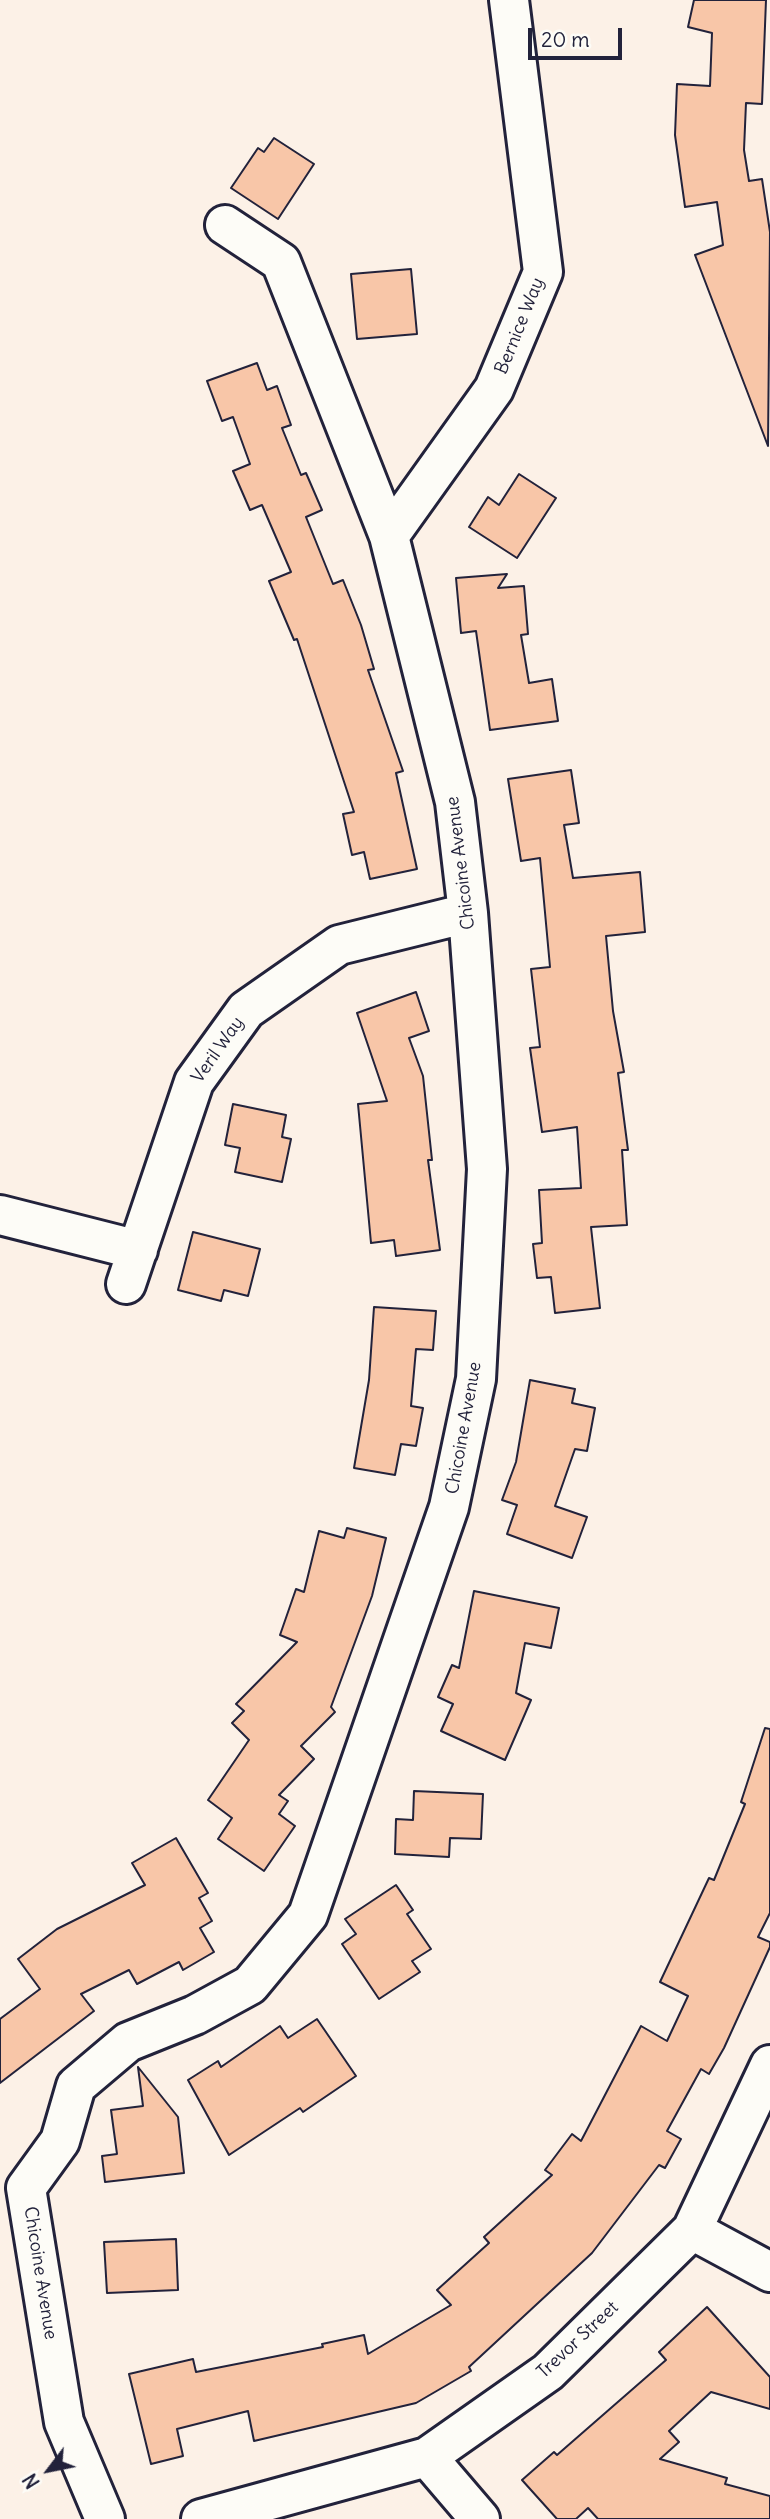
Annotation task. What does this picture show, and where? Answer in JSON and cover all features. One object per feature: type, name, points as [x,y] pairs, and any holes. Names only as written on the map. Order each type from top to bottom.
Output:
[{"type":"street","name":"Bernice Way","points":[[388,536],[494,389],[543,272],[509,0]]},
{"type":"street","name":"Chicoine Avenue","points":[[105,2519],[64,2422],[13,2192],[60,2141],[76,2087],[128,2042],[195,2015],[250,1985],[308,1915],[449,1507],[476,1379],[487,1169],[468,912],[455,802],[388,536],[281,262],[225,225]]},
{"type":"street","name":"Veril Way","points":[[0,1214],[132,1267],[194,1082],[246,1010],[339,945],[468,912]]},
{"type":"street","name":"Trevor Street","points":[[201,2519],[427,2457],[548,2372],[692,2230],[770,2065]]},
{"type":"street","points":[[692,2230],[770,2272]]},
{"type":"street","points":[[427,2457],[480,2519]]},
{"type":"building","points":[[694,0],[766,0],[762,104],[746,103],[744,150],[749,181],[762,179],[770,232],[768,446],[695,255],[723,245],[717,202],[685,207],[675,135],[677,84],[710,86],[712,33],[688,27]]},
{"type":"building","points":[[274,138],[314,164],[278,219],[231,188],[258,148],[264,152]]},
{"type":"building","points":[[411,269],[417,334],[357,339],[351,274]]},
{"type":"building","points":[[257,363],[267,390],[277,386],[291,425],[282,428],[301,475],[306,473],[322,510],[306,517],[333,584],[343,580],[361,625],[374,669],[368,670],[403,771],[396,773],[417,869],[370,879],[364,852],[352,855],[343,814],[354,812],[297,639],[294,640],[269,581],[291,572],[262,505],[250,510],[233,471],[250,464],[233,417],[222,421],[207,381]]},
{"type":"building","points":[[519,474],[556,498],[517,558],[469,527],[488,497],[499,505]]},
{"type":"building","points":[[507,574],[498,588],[524,586],[528,634],[521,635],[529,683],[552,679],[558,721],[490,730],[476,631],[461,633],[456,578]]},
{"type":"building","points":[[571,770],[579,823],[564,825],[573,878],[640,872],[645,932],[606,936],[613,1011],[624,1072],[618,1073],[628,1150],[622,1150],[627,1225],[591,1227],[600,1308],[555,1313],[551,1277],[537,1278],[533,1244],[542,1243],[539,1190],[581,1188],[577,1127],[542,1132],[530,1048],[540,1047],[531,969],[550,967],[540,858],[521,861],[508,779]]},
{"type":"building","points":[[416,992],[429,1031],[409,1038],[423,1076],[432,1160],[428,1160],[440,1250],[396,1256],[394,1240],[371,1243],[358,1104],[387,1101],[357,1013]]},
{"type":"building","points":[[233,1104],[286,1115],[282,1137],[291,1139],[282,1182],[235,1172],[240,1148],[225,1145]]},
{"type":"building","points":[[193,1232],[260,1249],[248,1296],[224,1290],[221,1301],[178,1290]]},
{"type":"building","points":[[374,1307],[436,1311],[433,1350],[416,1349],[411,1406],[423,1408],[416,1446],[401,1444],[395,1475],[354,1468],[369,1380]]},
{"type":"building","points":[[530,1380],[575,1389],[572,1403],[595,1408],[587,1451],[575,1449],[555,1506],[587,1517],[572,1558],[507,1534],[517,1505],[502,1500],[516,1462]]},
{"type":"building","points":[[347,1528],[386,1538],[372,1596],[331,1707],[335,1712],[301,1746],[314,1759],[279,1795],[288,1801],[279,1814],[295,1826],[264,1871],[218,1839],[232,1818],[208,1800],[249,1740],[232,1723],[244,1711],[236,1704],[297,1642],[280,1635],[296,1589],[304,1592],[319,1531],[344,1538]]},
{"type":"building","points":[[474,1591],[559,1608],[551,1648],[525,1643],[516,1693],[531,1700],[505,1760],[441,1731],[453,1704],[438,1697],[452,1665],[459,1668]]},
{"type":"building","points":[[765,1728],[770,1729],[770,1913],[758,1937],[770,1942],[770,1947],[724,2048],[709,2074],[701,2069],[667,2131],[681,2139],[665,2168],[659,2165],[592,2253],[469,2367],[471,2371],[416,2403],[254,2441],[248,2411],[177,2429],[183,2456],[151,2464],[129,2374],[193,2359],[196,2372],[323,2347],[322,2344],[364,2335],[368,2354],[451,2305],[437,2290],[489,2243],[484,2237],[552,2175],[545,2170],[572,2134],[581,2141],[641,2026],[667,2041],[688,1996],[660,1982],[709,1878],[714,1880],[745,1804],[741,1802]]},
{"type":"building","points":[[414,1791],[483,1794],[481,1839],[450,1838],[449,1857],[395,1854],[396,1819],[413,1820]]},
{"type":"building","points":[[176,1838],[208,1893],[199,1898],[212,1921],[200,1928],[214,1952],[183,1970],[179,1962],[137,1984],[129,1970],[81,1994],[94,2011],[0,2083],[0,2019],[40,1989],[18,1959],[57,1929],[145,1885],[132,1863]]},
{"type":"building","points":[[396,1885],[413,1910],[407,1914],[431,1949],[412,1961],[420,1972],[379,1999],[342,1944],[356,1934],[345,1919]]},
{"type":"building","points":[[317,2019],[356,2076],[303,2112],[300,2108],[229,2155],[188,2080],[218,2061],[221,2067],[280,2026],[288,2038]]},
{"type":"building","points":[[138,2067],[178,2117],[184,2173],[105,2182],[102,2156],[117,2154],[111,2110],[143,2106]]},
{"type":"building","points":[[176,2239],[178,2290],[107,2293],[104,2242]]},
{"type":"building","points":[[707,2307],[770,2377],[770,2409],[711,2392],[669,2431],[679,2442],[660,2459],[727,2478],[725,2484],[770,2496],[770,2519],[598,2519],[588,2508],[576,2519],[557,2519],[522,2480],[554,2452],[557,2455],[666,2360],[659,2352]]}]
